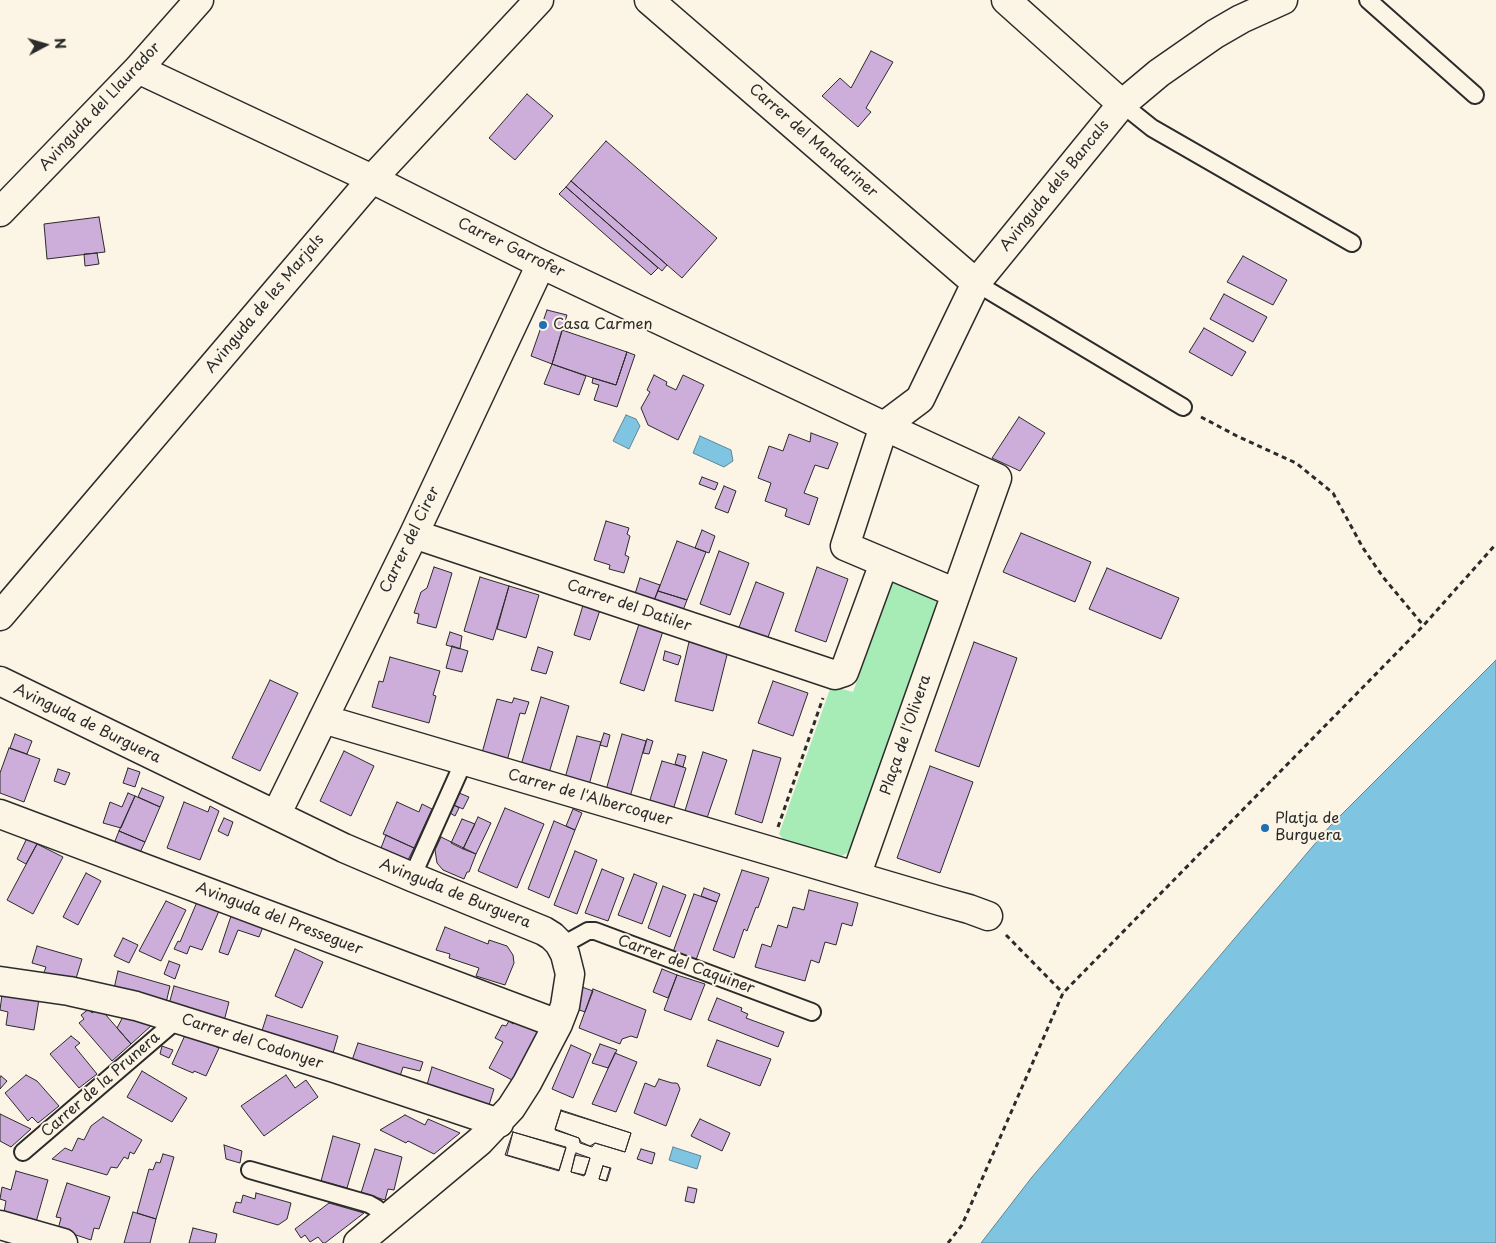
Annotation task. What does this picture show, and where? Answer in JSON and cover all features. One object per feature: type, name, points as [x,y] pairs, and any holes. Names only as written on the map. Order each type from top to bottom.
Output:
[{"type":"street","name":"Avinguda del Llaurador","points":[[0,212],[138,69],[199,0]]},
{"type":"street","name":"Avinguda de les Marjals","points":[[0,616],[372,179],[539,0]]},
{"type":"street","name":"Carrer del Mandariner","points":[[649,0],[976,283]]},
{"type":"street","points":[[1006,0],[1122,104]]},
{"type":"street","name":"Avinguda dels Bancals","points":[[884,426],[920,399],[976,283],[1122,104],[1159,73],[1215,34],[1241,19],[1283,0]]},
{"type":"street","name":"Carrer Garrofer","points":[[138,69],[372,179],[541,264],[884,426]]},
{"type":"street","name":"Carrer del Cirer","points":[[276,815],[414,534],[541,264]]},
{"type":"street","points":[[884,426],[846,546],[956,593]]},
{"type":"street","name":"Plaça de l'Olivera","points":[[856,876],[997,478],[884,426]]},
{"type":"street","name":"Carrer del Datiler","points":[[414,534],[838,673]]},
{"type":"street","points":[[838,673],[884,563]]},
{"type":"street","name":"Avinguda de Burguera","points":[[0,682],[344,848],[544,931],[552,936],[560,946],[568,963],[570,981],[565,1006],[558,1024],[527,1083],[511,1108],[499,1123],[480,1141],[358,1243]]},
{"type":"street","name":"Carrer de l'Albercoquer","points":[[323,719],[988,916]]},
{"type":"street","name":"Avinguda del Presseguer","points":[[0,814],[558,1024]]},
{"type":"street","name":"Carrer del Codonyer","points":[[0,981],[30,984],[102,998],[178,1019],[499,1123]]},
{"type":"street","points":[[0,1224],[63,1243]]},
{"type":"lane","points":[[1368,0],[1475,95]]},
{"type":"lane","points":[[1122,104],[1152,128],[1352,243]]},
{"type":"lane","points":[[976,283],[1183,407]]},
{"type":"lane","points":[[412,877],[464,761]]},
{"type":"lane","name":"Carrer del Caquiner","points":[[560,946],[588,931],[595,931],[812,1012]]},
{"type":"lane","name":"Carrer de la Prunera","points":[[23,1152],[178,1019]]},
{"type":"lane","points":[[250,1170],[369,1204],[388,1219]]},
{"type":"path","points":[[1183,407],[1237,436],[1296,463],[1334,493],[1363,548],[1383,577],[1423,626]]},
{"type":"path","points":[[948,1243],[962,1225],[1063,993],[1423,626],[1496,544]]},
{"type":"path","points":[[770,851],[838,673]]},
{"type":"path","points":[[988,916],[1063,993]]},
{"type":"green space","points":[[893,582],[934,598],[938,605],[849,852],[840,857],[785,841],[779,834],[831,686],[853,692]]},
{"type":"water","points":[[626,415],[636,419],[640,426],[629,449],[613,441]]},
{"type":"water","points":[[700,436],[731,450],[733,461],[724,467],[693,453]]},
{"type":"water","points":[[1496,660],[1496,1243],[981,1243],[1032,1177],[1330,826]]},
{"type":"water","points":[[673,1147],[701,1156],[697,1169],[669,1160]]},
{"type":"building","points":[[871,51],[893,62],[866,108],[871,112],[858,127],[822,96],[840,78],[851,88]]},
{"type":"building","points":[[527,94],[553,116],[515,160],[489,138]]},
{"type":"building","points":[[606,141],[717,238],[682,278],[571,181]]},
{"type":"building","points":[[571,181],[667,265],[662,271],[566,187]]},
{"type":"building","points":[[566,187],[658,268],[651,275],[559,194]]},
{"type":"building","points":[[99,217],[105,252],[47,259],[44,224]]},
{"type":"building","points":[[97,253],[99,264],[85,266],[84,254]]},
{"type":"building","points":[[1243,256],[1287,280],[1273,305],[1227,282]]},
{"type":"building","points":[[1224,294],[1267,317],[1253,342],[1210,319]]},
{"type":"building","points":[[547,310],[567,315],[552,364],[531,356]]},
{"type":"building","points":[[1204,328],[1246,352],[1232,376],[1189,352]]},
{"type":"building","points":[[562,330],[627,352],[616,385],[552,364]]},
{"type":"building","points":[[627,352],[635,355],[617,407],[594,400],[599,385],[592,383],[593,378],[616,385]]},
{"type":"building","points":[[552,364],[586,376],[579,395],[544,384]]},
{"type":"building","points":[[654,375],[667,382],[666,385],[676,390],[683,375],[704,385],[678,440],[648,425],[641,408],[650,392],[647,390]]},
{"type":"building","points":[[1019,417],[1045,433],[1020,471],[992,458]]},
{"type":"building","points":[[811,433],[838,443],[828,469],[815,465],[804,493],[818,498],[809,525],[785,516],[787,509],[765,501],[771,483],[758,478],[769,446],[783,451],[789,434],[810,442]]},
{"type":"building","points":[[702,477],[718,483],[715,490],[699,484]]},
{"type":"building","points":[[724,486],[736,491],[728,513],[715,508]]},
{"type":"building","points":[[606,521],[629,528],[627,534],[630,536],[625,555],[629,557],[624,573],[609,569],[610,565],[594,560]]},
{"type":"building","points":[[702,530],[715,536],[709,553],[695,548]]},
{"type":"building","points":[[1021,533],[1091,562],[1075,602],[1003,572]]},
{"type":"building","points":[[677,541],[706,552],[687,600],[658,591]]},
{"type":"building","points":[[719,551],[749,563],[730,615],[700,604]]},
{"type":"building","points":[[434,567],[452,573],[436,628],[417,623],[419,614],[414,613],[421,592],[427,588]]},
{"type":"building","points":[[817,567],[848,579],[826,642],[795,631]]},
{"type":"building","points":[[1107,568],[1179,598],[1161,639],[1089,609]]},
{"type":"building","points":[[480,577],[509,586],[493,640],[464,631]]},
{"type":"building","points":[[640,578],[660,585],[653,603],[634,597]]},
{"type":"building","points":[[756,582],[784,593],[767,640],[738,630]]},
{"type":"building","points":[[509,586],[539,595],[526,638],[497,629]]},
{"type":"building","points":[[658,591],[687,600],[682,613],[653,603]]},
{"type":"building","points":[[584,602],[601,607],[590,640],[574,635]]},
{"type":"building","points":[[639,624],[663,631],[644,691],[620,683]]},
{"type":"building","points":[[450,632],[462,636],[460,649],[446,645]]},
{"type":"building","points":[[689,642],[728,651],[713,711],[675,701]]},
{"type":"building","points":[[974,642],[1017,658],[979,767],[935,751]]},
{"type":"building","points":[[452,646],[468,651],[462,672],[446,668]]},
{"type":"building","points":[[538,647],[553,652],[546,674],[531,670]]},
{"type":"building","points":[[665,651],[681,656],[678,665],[663,660]]},
{"type":"building","points":[[390,657],[440,671],[433,695],[436,696],[429,723],[372,707],[379,681],[383,682]]},
{"type":"building","points":[[270,680],[298,693],[260,771],[232,758]]},
{"type":"building","points":[[773,681],[808,693],[793,736],[758,723]]},
{"type":"building","points":[[541,697],[569,706],[549,773],[521,765]]},
{"type":"building","points":[[514,698],[529,702],[525,714],[520,713],[507,761],[482,753],[497,699],[512,703]]},
{"type":"building","points":[[604,733],[610,735],[607,747],[600,745]]},
{"type":"building","points":[[15,734],[32,741],[27,754],[10,748]]},
{"type":"building","points":[[622,734],[646,741],[630,797],[606,790]]},
{"type":"building","points":[[577,736],[601,742],[589,785],[565,778]]},
{"type":"building","points":[[647,739],[653,741],[649,754],[643,753]]},
{"type":"building","points":[[9,748],[40,759],[24,802],[0,793],[0,773]]},
{"type":"building","points":[[753,750],[781,758],[762,823],[735,814]]},
{"type":"building","points":[[344,751],[374,766],[351,816],[320,801]]},
{"type":"building","points":[[703,752],[727,760],[706,821],[684,814]]},
{"type":"building","points":[[678,754],[686,756],[683,767],[675,764]]},
{"type":"building","points":[[662,761],[686,768],[673,810],[649,803]]},
{"type":"building","points":[[930,766],[973,782],[940,873],[897,858]]},
{"type":"building","points":[[128,768],[140,772],[135,787],[123,783]]},
{"type":"building","points":[[58,769],[70,773],[65,785],[54,781]]},
{"type":"building","points":[[142,788],[164,797],[160,807],[138,797]]},
{"type":"building","points":[[128,793],[135,796],[121,828],[103,823],[110,802],[122,807]]},
{"type":"building","points":[[459,793],[469,797],[463,809],[454,805]]},
{"type":"building","points":[[135,796],[160,807],[145,842],[119,831]]},
{"type":"building","points":[[184,802],[208,812],[210,806],[219,811],[200,860],[167,848]]},
{"type":"building","points":[[397,802],[419,812],[422,804],[432,809],[414,848],[383,834]]},
{"type":"building","points":[[454,805],[459,808],[455,816],[450,813]]},
{"type":"building","points":[[505,808],[544,824],[517,888],[478,871]]},
{"type":"building","points":[[573,809],[582,813],[575,830],[566,826]]},
{"type":"building","points":[[478,817],[491,823],[476,854],[463,849]]},
{"type":"building","points":[[224,818],[233,822],[228,836],[218,831]]},
{"type":"building","points":[[462,819],[475,824],[463,849],[451,843]]},
{"type":"building","points":[[554,821],[575,830],[549,898],[528,889]]},
{"type":"building","points":[[119,831],[145,842],[138,857],[113,846]]},
{"type":"building","points":[[386,835],[414,848],[408,860],[381,848]]},
{"type":"building","points":[[441,837],[476,854],[464,879],[443,870],[437,863],[435,850]]},
{"type":"building","points":[[27,838],[37,844],[26,864],[17,859]]},
{"type":"building","points":[[37,844],[63,857],[33,914],[7,900]]},
{"type":"building","points":[[575,851],[597,860],[577,914],[554,905]]},
{"type":"building","points":[[602,869],[624,878],[608,921],[585,913]]},
{"type":"building","points":[[742,870],[769,878],[747,931],[744,929],[734,958],[713,950]]},
{"type":"building","points":[[86,873],[101,881],[78,925],[63,917]]},
{"type":"building","points":[[634,874],[657,883],[642,924],[618,915]]},
{"type":"building","points":[[663,886],[686,895],[670,937],[648,928]]},
{"type":"building","points":[[704,888],[720,894],[717,902],[701,896]]},
{"type":"building","points":[[809,890],[858,903],[852,926],[842,923],[836,945],[825,942],[819,963],[811,960],[805,981],[755,967],[762,944],[771,947],[778,925],[787,928],[793,907],[804,910]]},
{"type":"building","points":[[694,894],[717,902],[696,960],[673,952]]},
{"type":"building","points":[[166,901],[186,910],[161,961],[139,951]]},
{"type":"building","points":[[197,902],[219,911],[202,950],[190,946],[187,954],[174,949],[178,941],[180,942]]},
{"type":"building","points":[[233,910],[265,922],[259,937],[238,930],[228,955],[219,952]]},
{"type":"building","points":[[445,927],[488,944],[489,940],[507,946],[513,955],[514,963],[505,985],[476,976],[479,968],[449,958],[450,954],[436,950]]},
{"type":"building","points":[[123,938],[138,945],[129,963],[114,956]]},
{"type":"building","points":[[37,946],[82,959],[74,985],[42,978],[46,967],[32,963]]},
{"type":"building","points":[[295,949],[323,962],[302,1008],[275,996]]},
{"type":"building","points":[[169,961],[180,965],[175,979],[164,974]]},
{"type":"building","points":[[662,969],[677,975],[668,998],[653,992]]},
{"type":"building","points":[[118,971],[170,986],[165,1007],[113,993]]},
{"type":"building","points":[[677,975],[705,984],[691,1020],[664,1010]]},
{"type":"building","points":[[174,986],[229,1002],[223,1025],[168,1008]]},
{"type":"building","points":[[3,987],[40,993],[34,1030],[6,1025],[8,1012],[0,1010]]},
{"type":"building","points":[[582,987],[593,991],[585,1012],[574,1008]]},
{"type":"building","points":[[593,989],[646,1010],[637,1038],[631,1036],[622,1039],[620,1044],[579,1028]]},
{"type":"building","points":[[717,998],[742,1008],[741,1011],[748,1014],[746,1018],[784,1032],[778,1047],[708,1020]]},
{"type":"building","points":[[99,1007],[131,1044],[112,1061],[79,1023],[84,1019],[81,1015],[89,1009],[92,1013]]},
{"type":"building","points":[[124,1015],[152,1025],[131,1044],[117,1028]]},
{"type":"building","points":[[267,1015],[338,1036],[331,1060],[260,1037]]},
{"type":"building","points":[[518,1016],[542,1029],[514,1081],[489,1068],[503,1042],[495,1038],[502,1025],[506,1026],[509,1021],[513,1024]]},
{"type":"building","points":[[186,1033],[219,1048],[206,1076],[172,1064]]},
{"type":"building","points":[[71,1036],[80,1043],[75,1047],[97,1074],[79,1088],[50,1054]]},
{"type":"building","points":[[717,1040],[771,1059],[760,1086],[707,1066]]},
{"type":"building","points":[[358,1043],[423,1062],[420,1071],[403,1067],[398,1082],[350,1066]]},
{"type":"building","points":[[600,1044],[617,1050],[608,1068],[592,1063]]},
{"type":"building","points":[[571,1045],[591,1054],[573,1098],[552,1089]]},
{"type":"building","points":[[162,1046],[173,1050],[169,1058],[160,1054]]},
{"type":"building","points":[[615,1053],[637,1062],[616,1112],[592,1104]]},
{"type":"building","points":[[432,1067],[494,1089],[489,1105],[427,1085]]},
{"type":"building","points":[[142,1071],[187,1098],[172,1122],[127,1097]]},
{"type":"building","points":[[26,1075],[37,1081],[59,1106],[38,1123],[32,1117],[28,1121],[5,1093]]},
{"type":"building","points":[[286,1075],[295,1088],[306,1080],[318,1097],[264,1136],[241,1106]]},
{"type":"building","points":[[1,1076],[7,1081],[0,1089],[0,1078]]},
{"type":"building","points":[[659,1079],[676,1083],[680,1089],[666,1126],[634,1113],[645,1083],[655,1087]]},
{"type":"building","points":[[561,1110],[631,1133],[625,1152],[595,1143],[590,1146],[581,1142],[579,1138],[555,1129]]},
{"type":"building","points":[[561,1111],[631,1133],[625,1152],[595,1143],[592,1147],[580,1143],[579,1138],[555,1130]]},
{"type":"building","points":[[0,1114],[31,1129],[11,1147],[0,1141]]},
{"type":"building","points":[[405,1115],[425,1125],[428,1119],[460,1133],[434,1154],[380,1130]]},
{"type":"building","points":[[103,1117],[142,1140],[134,1154],[130,1152],[128,1159],[124,1157],[117,1168],[111,1167],[107,1175],[52,1159],[65,1148],[72,1151],[78,1138],[84,1140],[91,1126]]},
{"type":"building","points":[[700,1119],[730,1133],[722,1151],[691,1136]]},
{"type":"building","points":[[513,1132],[566,1147],[559,1170],[507,1155]]},
{"type":"building","points":[[513,1132],[566,1148],[559,1171],[505,1155]]},
{"type":"building","points":[[333,1136],[360,1144],[347,1188],[321,1181]]},
{"type":"building","points":[[224,1145],[242,1151],[240,1163],[226,1159]]},
{"type":"building","points":[[375,1149],[402,1157],[394,1190],[388,1189],[385,1200],[361,1193]]},
{"type":"building","points":[[641,1149],[655,1153],[652,1164],[637,1159]]},
{"type":"building","points":[[576,1153],[590,1158],[585,1175],[571,1172]]},
{"type":"building","points":[[163,1154],[174,1157],[156,1219],[137,1213],[149,1169],[153,1170],[156,1162],[160,1163]]},
{"type":"building","points":[[575,1155],[590,1158],[584,1176],[571,1172]]},
{"type":"building","points":[[603,1166],[611,1168],[607,1181],[599,1179]]},
{"type":"building","points":[[603,1166],[610,1168],[606,1181],[599,1179]]},
{"type":"building","points":[[16,1171],[48,1180],[36,1222],[4,1212],[6,1201],[0,1199],[2,1187],[11,1190]]},
{"type":"building","points":[[67,1183],[110,1197],[99,1229],[94,1228],[91,1240],[58,1229],[61,1218],[56,1217]]},
{"type":"building","points":[[688,1187],[697,1189],[694,1203],[685,1201]]},
{"type":"building","points":[[256,1193],[291,1203],[287,1219],[278,1225],[233,1212],[236,1202],[241,1203],[243,1195],[255,1199]]},
{"type":"building","points":[[329,1203],[364,1213],[325,1243],[318,1237],[310,1242],[305,1235],[301,1238],[295,1229]]},
{"type":"building","points":[[133,1212],[156,1219],[150,1243],[124,1243]]},
{"type":"building","points":[[193,1228],[217,1234],[215,1243],[189,1243]]},
{"type":"place","name":"Casa Carmen","points":[[543,325]]},
{"type":"place","name":"Platja de Burguera","points":[[1265,828]]}]
